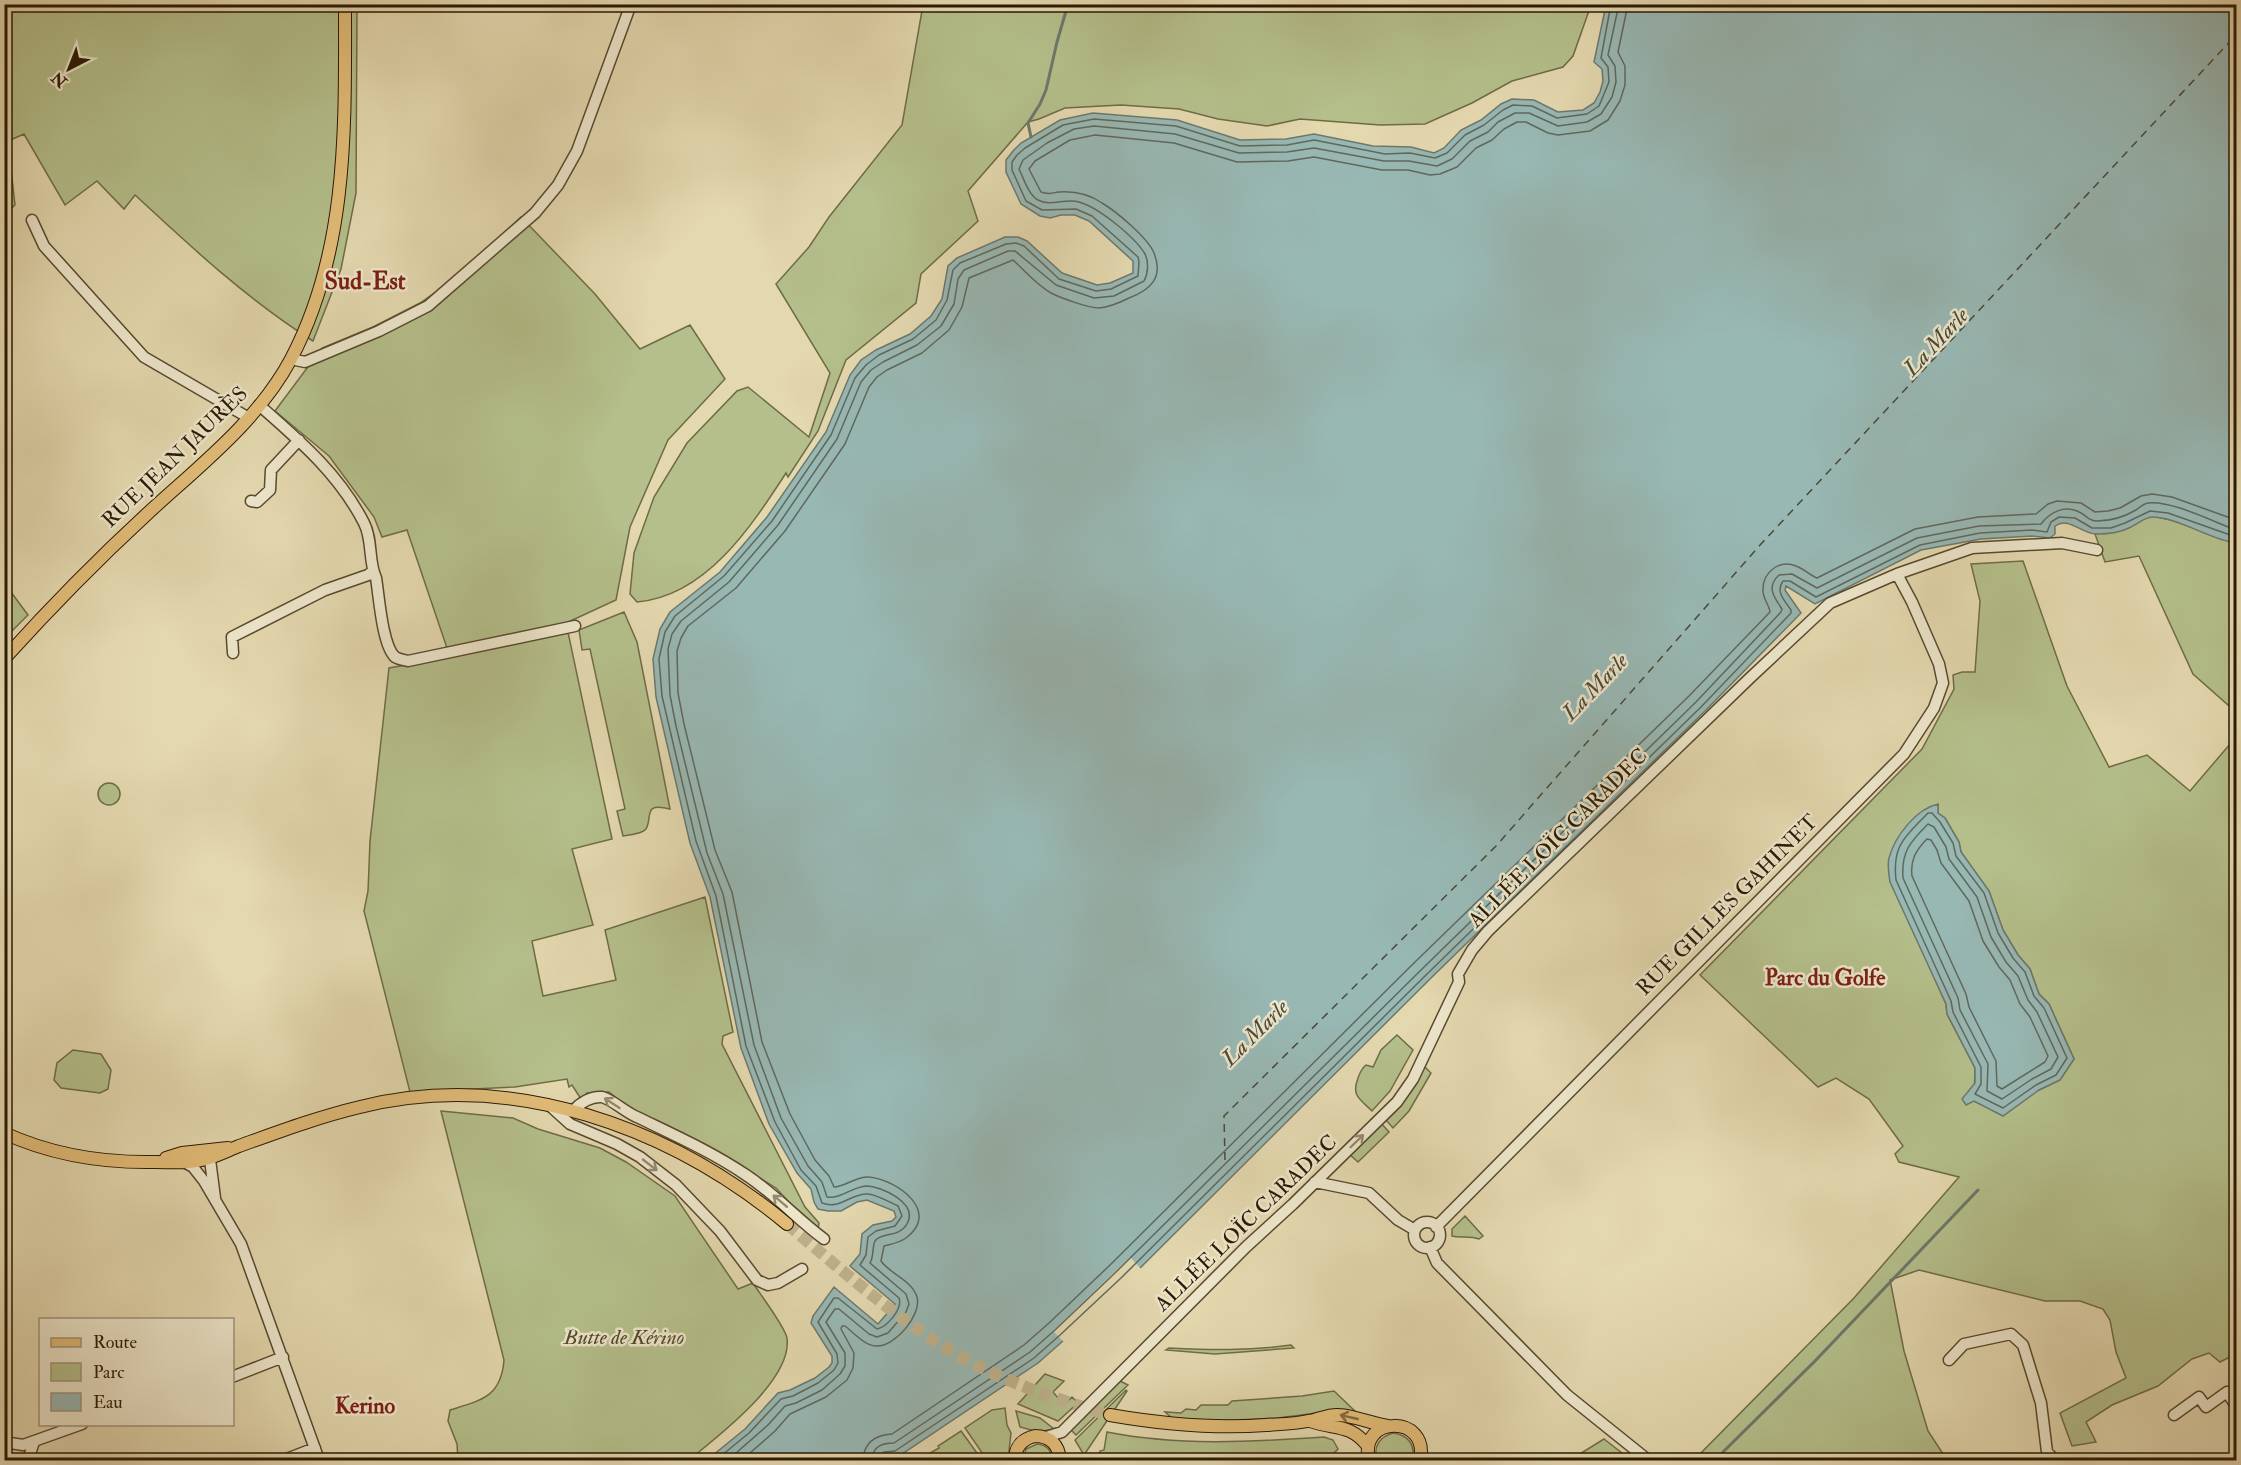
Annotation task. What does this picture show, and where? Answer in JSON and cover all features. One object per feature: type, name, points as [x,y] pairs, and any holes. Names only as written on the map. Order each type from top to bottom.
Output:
[{"type":"main road","name":"RUE JEAN JAURÈS","points":[[4,659],[70,587],[249,418],[291,358],[302,335],[324,273],[337,218],[343,159],[345,4]]},
{"type":"main road","points":[[4,1133],[35,1146],[72,1155],[111,1161],[184,1162],[321,1117],[396,1100],[473,1096],[574,1110],[638,1133],[732,1182],[787,1224]]},
{"type":"main road","points":[[156,1162],[182,1153],[210,1153]]},
{"type":"main road","points":[[1110,1415],[1204,1427],[1245,1427],[1310,1421],[1325,1415],[1341,1415],[1372,1424],[1404,1427],[1411,1431],[1420,1443],[1420,1460]]},
{"type":"main road","points":[[1310,1421],[1324,1426],[1351,1430],[1367,1455]]},
{"type":"main road","points":[[1367,1455],[1376,1433],[1388,1426]]},
{"type":"main road","points":[[1015,1461],[1017,1448],[1024,1440],[1035,1436],[1046,1437],[1059,1455]]},
{"type":"street","points":[[291,358],[305,362],[418,312],[440,297],[536,213],[558,185],[577,151],[631,4]]},
{"type":"street","points":[[32,220],[44,246],[144,357],[249,418]]},
{"type":"street","points":[[259,405],[328,469],[364,523],[370,540],[373,571],[389,647],[396,658],[408,661],[575,626]]},
{"type":"street","points":[[251,501],[257,502],[270,490],[271,470],[299,440]]},
{"type":"street","name":"ALLÉE LOÏC CARADEC","points":[[1046,1437],[1062,1432],[1246,1247],[1380,1119],[1409,1085],[1460,982],[1458,974],[1472,950],[1488,931],[1830,603],[1897,574],[1972,548],[2062,543],[2097,550]]},
{"type":"street","points":[[233,653],[232,637],[325,590],[368,575],[373,571]]},
{"type":"street","name":"RUE GILLES GAHINET","points":[[1437,1227],[1904,754],[1934,708],[1943,682],[1939,664],[1897,574]]},
{"type":"street","points":[[574,1110],[588,1100],[603,1097],[609,1100],[625,1112],[696,1146],[747,1175],[824,1239]]},
{"type":"street","points":[[548,1105],[570,1124],[617,1144],[640,1157],[676,1185],[720,1231],[757,1280],[768,1284],[778,1283],[802,1269]]},
{"type":"street","points":[[210,1153],[216,1199]]},
{"type":"street","points":[[184,1162],[193,1167],[216,1199],[235,1231],[249,1262],[319,1461]]},
{"type":"street","points":[[1315,1182],[1369,1193],[1398,1220],[1415,1230]]},
{"type":"street","points":[[1425,1222],[1437,1227],[1438,1241],[1430,1247],[1419,1245],[1414,1238],[1415,1230],[1425,1222]]},
{"type":"street","points":[[1430,1247],[1437,1263],[1547,1375],[1648,1461]]},
{"type":"street","points":[[1949,1360],[1964,1344],[2011,1334],[2021,1342],[2041,1403],[2047,1452],[2055,1461]]},
{"type":"street","points":[[234,1376],[283,1358]]},
{"type":"street","points":[[2174,1415],[2199,1397],[2206,1407],[2227,1392],[2234,1399]]},
{"type":"street","points":[[4,1442],[19,1445],[34,1442],[79,1426]]},
{"type":"street","points":[[1059,1455],[1062,1432]]},
{"type":"street","points":[[28,1461],[34,1442]]},
{"type":"street","points":[[284,1461],[315,1448]]},
{"type":"green space","points":[[923,4],[1591,5],[1573,56],[1563,67],[1512,81],[1472,103],[1425,124],[1380,125],[1300,119],[1267,126],[1218,119],[1179,109],[1121,105],[1065,108],[1028,122],[968,191],[978,221],[921,274],[916,303],[846,360],[818,431],[788,477],[786,473],[742,536],[705,573],[684,587],[662,597],[637,602],[630,594],[634,553],[654,497],[687,443],[737,391],[748,387],[809,437],[830,373],[776,284],[809,247],[829,217],[902,125]]},
{"type":"green space","points":[[4,5],[357,5],[356,193],[341,269],[313,341],[243,290],[135,195],[124,209],[97,181],[65,205],[24,134],[8,141],[15,205],[5,214]]},
{"type":"green space","points":[[521,217],[595,294],[640,349],[690,325],[725,379],[668,440],[630,527],[616,600],[566,623],[612,839],[572,849],[593,925],[532,941],[543,996],[616,980],[605,930],[705,897],[733,1032],[723,1036],[722,1044],[805,1207],[819,1223],[818,1229],[803,1217],[776,1188],[723,1155],[629,1108],[609,1092],[587,1093],[581,1099],[572,1085],[569,1087],[567,1079],[515,1087],[410,1092],[364,911],[368,891],[370,841],[389,668],[445,658],[447,648],[407,530],[382,537],[374,517],[329,456],[275,411],[322,348],[373,327],[420,303],[459,276]]},
{"type":"green space","points":[[2153,516],[2236,543],[2236,712],[2193,674],[2139,556],[2105,562],[2095,534],[2139,518]]},
{"type":"green space","points":[[2023,561],[2067,686],[2109,767],[2147,755],[2190,791],[2236,737],[2236,1354],[2220,1362],[2209,1353],[2192,1359],[2158,1386],[2112,1405],[2086,1422],[2096,1442],[2072,1446],[2060,1413],[2126,1378],[2116,1352],[2110,1320],[2103,1309],[2080,1301],[2045,1301],[1919,1270],[1890,1280],[1904,1351],[1928,1431],[1947,1460],[1694,1460],[1854,1298],[1959,1177],[1899,1162],[1895,1154],[1903,1146],[1869,1099],[1836,1078],[1818,1087],[1700,975],[1922,749],[1954,689],[1953,675],[1975,672],[1980,601],[1971,564]],"holes":[[[1938,804],[1938,813],[1945,818],[1959,842],[1961,852],[1989,891],[2003,930],[2018,955],[2030,969],[2039,994],[2049,1004],[2074,1059],[2060,1080],[2039,1090],[1980,1104],[1974,1101],[1975,1068],[1947,1014],[1946,1004],[1928,963]]]},
{"type":"green space","points":[[5,584],[28,615],[5,638]]},
{"type":"green space","points":[[624,612],[637,642],[670,809],[655,807],[650,812],[644,831],[623,836],[617,811],[625,809],[590,649],[582,650],[579,630]]},
{"type":"green space","points":[[109,783],[117,786],[120,794],[117,802],[109,805],[101,802],[98,794],[101,786]]},
{"type":"green space","points":[[1397,1035],[1413,1050],[1390,1091],[1372,1111],[1358,1097],[1356,1084],[1366,1065],[1373,1067],[1381,1050]]},
{"type":"green space","points":[[73,1050],[101,1054],[111,1070],[108,1089],[100,1093],[61,1088],[54,1080],[57,1063]]},
{"type":"green space","points":[[1424,1066],[1431,1073],[1409,1111],[1393,1128],[1385,1119]]},
{"type":"green space","name":"Butte de Kérino","points":[[441,1111],[513,1118],[538,1129],[600,1148],[626,1162],[675,1196],[738,1289],[753,1283],[785,1333],[786,1354],[766,1389],[751,1406],[689,1460],[458,1460],[457,1444],[448,1421],[450,1410],[488,1395],[499,1382],[504,1360]]},
{"type":"green space","points":[[1380,1122],[1389,1132],[1358,1162],[1348,1153]]},
{"type":"green space","points":[[1465,1216],[1483,1236],[1479,1239],[1452,1236],[1452,1229]]},
{"type":"green space","points":[[1291,1345],[1294,1348],[1215,1354],[1166,1350],[1169,1348],[1245,1349]]},
{"type":"green space","points":[[1045,1374],[1064,1381],[1053,1392],[1064,1405],[1072,1397],[1078,1403],[1058,1421],[1018,1404]]},
{"type":"green space","points":[[1120,1381],[1128,1385],[1076,1435],[1071,1430]]},
{"type":"green space","points":[[1127,1391],[1084,1455],[1075,1440]]},
{"type":"green space","points":[[1334,1391],[1358,1414],[1340,1410],[1278,1418],[1213,1421],[1172,1418],[1165,1412],[1181,1413],[1186,1409],[1196,1410],[1201,1405],[1228,1405],[1232,1401],[1302,1396]]},
{"type":"green space","points":[[1005,1408],[1007,1425],[1011,1433],[1008,1460],[987,1460],[965,1428],[992,1410]]},
{"type":"green space","points":[[1016,1411],[1040,1418],[1054,1429],[1038,1432],[1020,1427]]},
{"type":"green space","points":[[961,1431],[982,1460],[918,1460],[939,1448],[938,1446]]},
{"type":"green space","points":[[1107,1432],[1187,1441],[1324,1437],[1333,1440],[1338,1449],[1327,1460],[1098,1459],[1100,1451],[1104,1450]]},
{"type":"green space","points":[[1393,1433],[1403,1436],[1410,1442],[1413,1450],[1412,1460],[1377,1460],[1378,1443]]},
{"type":"green space","points":[[1604,1439],[1631,1460],[1570,1460]]},
{"type":"green space","points":[[1037,1444],[1048,1449],[1052,1460],[1023,1460],[1026,1449]]},
{"type":"water","name":"La Marle","points":[[1606,5],[2236,5],[2236,543],[2215,538],[2175,521],[2153,517],[2144,519],[2125,530],[2105,534],[2092,534],[2066,523],[2055,526],[2055,534],[2050,538],[2032,536],[1981,539],[1921,550],[1815,604],[1786,586],[1785,590],[1801,613],[1705,711],[1431,978],[1125,1283],[1038,1363],[893,1460],[888,1456],[882,1460],[707,1460],[745,1429],[778,1393],[815,1378],[832,1363],[832,1356],[811,1323],[813,1316],[834,1287],[878,1324],[895,1304],[850,1266],[860,1254],[862,1234],[873,1225],[892,1221],[896,1217],[894,1211],[867,1200],[857,1202],[841,1211],[818,1209],[811,1189],[797,1173],[769,1124],[741,1048],[710,897],[690,843],[656,697],[653,659],[660,629],[670,612],[720,572],[767,517],[826,432],[850,375],[861,360],[876,350],[910,334],[931,316],[942,299],[948,266],[957,258],[1005,237],[1018,237],[1027,241],[1062,273],[1097,285],[1110,283],[1133,273],[1133,261],[1089,221],[1075,215],[1050,218],[1040,216],[1021,204],[1006,172],[1006,160],[1021,143],[1060,120],[1093,113],[1177,120],[1240,140],[1286,139],[1314,134],[1373,146],[1411,147],[1434,153],[1444,148],[1461,130],[1481,120],[1501,104],[1512,99],[1534,100],[1558,112],[1583,110],[1594,103],[1603,81],[1602,69],[1594,62]]},
{"type":"water","points":[[1938,804],[1938,813],[1945,818],[1959,842],[1961,852],[1989,891],[2003,930],[2018,955],[2030,969],[2039,994],[2049,1004],[2074,1059],[2060,1080],[2039,1090],[2003,1116],[1974,1101],[1966,1105],[1962,1099],[1975,1083],[1975,1068],[1947,1014],[1946,1004],[1890,882],[1888,861],[1896,841],[1914,817]]},
{"type":"pier","points":[[1130,1257],[1142,1270],[1065,1343],[1053,1331]]},
{"type":"waterway","points":[[1031,137],[1028,123],[1046,90],[1068,4]]},
{"type":"waterway","points":[[1718,1460],[1723,1452],[1815,1361],[1978,1190]]},
{"type":"ferry route","points":[[1225,1160],[1224,1116],[1496,846],[1761,544],[2236,35]]},
{"type":"tunnel","points":[[787,1224],[886,1306],[949,1350],[987,1371],[1027,1388],[1110,1415]]},
{"type":"district","name":"Sud-Est","points":[[365,281]]},
{"type":"district","name":"Parc du Golfe","points":[[1825,978]]},
{"type":"district","name":"Kerino","points":[[365,1406]]}]
